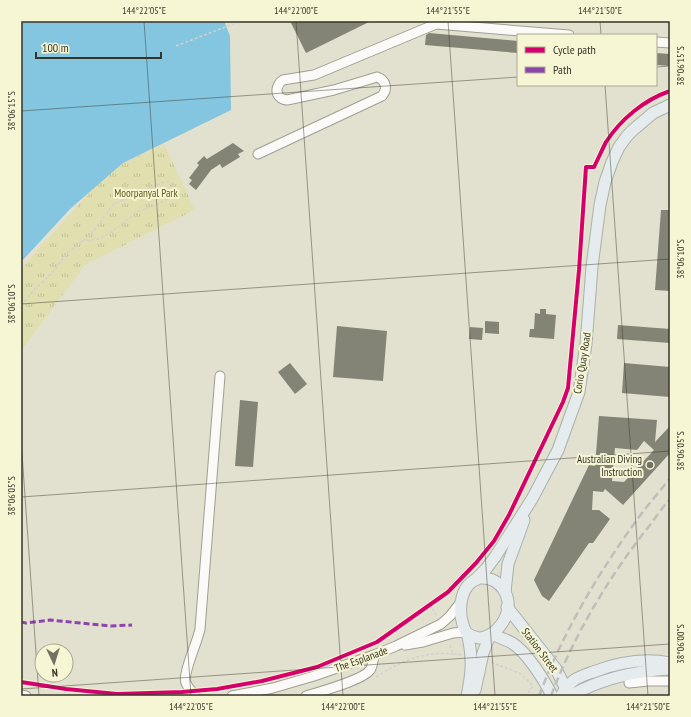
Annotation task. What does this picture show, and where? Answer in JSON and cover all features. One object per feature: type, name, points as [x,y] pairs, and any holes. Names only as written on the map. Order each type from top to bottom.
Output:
[{"type":"main road","name":"Corio Quay Road","points":[[592,266],[591,236],[594,206],[600,176],[606,157],[616,139],[631,122],[656,103],[670,97]]},
{"type":"main road","name":"Corio Quay Road","points":[[475,580],[495,557],[532,499],[558,450],[579,392],[586,344],[592,266],[603,193],[608,171],[615,154],[623,141],[637,126],[653,113],[670,105]]},
{"type":"main road","name":"Corio Quay Road","points":[[505,592],[508,564],[532,499]]},
{"type":"main road","points":[[466,632],[472,636],[484,638],[500,627],[507,612],[507,599],[501,586],[494,580],[485,578],[475,580],[466,588],[461,602],[461,615],[471,657],[471,670],[467,696]]},
{"type":"main road","name":"Station Street","points":[[507,607],[556,669],[567,694]]},
{"type":"main road","points":[[474,696],[483,653],[490,635]]},
{"type":"main road","name":"Station Street","points":[[490,635],[502,638],[521,650],[552,696]]},
{"type":"main road","points":[[567,694],[573,681],[607,667],[640,661],[670,663]]},
{"type":"main road","points":[[567,694],[615,677],[639,672],[670,669]]},
{"type":"street","points":[[258,154],[382,96],[386,88],[384,81],[377,77],[334,90],[294,100],[287,100],[281,98],[277,91],[278,85],[282,80],[314,76],[436,24],[557,34]]},
{"type":"street","points":[[657,42],[670,43]]},
{"type":"street","points":[[196,696],[187,685],[185,679],[200,629],[220,376]]},
{"type":"street","name":"The Esplanade","points":[[232,696],[273,688],[314,676],[396,646],[441,624],[450,616],[461,602]]},
{"type":"street","name":"The Esplanade","points":[[396,646],[423,642],[453,633],[466,632]]},
{"type":"street","points":[[306,696],[365,675],[371,668],[374,655]]},
{"type":"street","points":[[629,683],[648,680],[670,681]]},
{"type":"street","points":[[21,695],[26,696]]},
{"type":"path","points":[[176,46],[233,24]]},
{"type":"path","points":[[21,305],[52,272],[67,253],[81,241],[91,234],[114,204],[166,181],[173,184],[174,190],[171,196],[158,204],[137,212],[110,233],[99,239],[81,241]]},
{"type":"path","points":[[424,608],[436,600]]},
{"type":"path","points":[[430,604],[439,620]]},
{"type":"path","points":[[450,646],[453,654]]},
{"type":"path","points":[[370,680],[406,660],[432,654],[468,656]]},
{"type":"path","points":[[488,661],[521,674],[533,686],[526,696]]},
{"type":"green space","name":"Moorpanyal Park","points":[[164,144],[195,210],[85,265],[21,351],[21,268],[94,188],[123,163]]},
{"type":"water","points":[[21,21],[224,21],[230,36],[231,110],[123,163],[70,209],[21,262]]},
{"type":"building","points":[[290,21],[371,21],[306,53]]},
{"type":"building","points":[[429,33],[517,41],[517,53],[425,45],[426,35]]},
{"type":"building","points":[[657,53],[670,54],[670,66],[657,65]]},
{"type":"building","points":[[233,143],[244,151],[238,154],[240,157],[222,168],[220,164],[211,170],[196,190],[189,184],[192,180],[189,178],[199,165],[197,163],[204,156],[207,159]]},
{"type":"building","points":[[661,210],[670,210],[670,291],[655,290]]},
{"type":"building","points":[[540,309],[546,309],[546,314],[556,315],[554,339],[529,337],[530,329],[534,329],[535,313],[540,314]]},
{"type":"building","points":[[485,321],[499,322],[499,334],[485,333]]},
{"type":"building","points":[[618,325],[670,329],[670,343],[617,339]]},
{"type":"building","points":[[337,326],[387,331],[383,381],[333,377]]},
{"type":"building","points":[[470,327],[483,328],[482,340],[469,339]]},
{"type":"building","points":[[290,363],[307,384],[295,394],[278,372]]},
{"type":"building","points":[[624,363],[670,367],[670,397],[622,393]]},
{"type":"building","points":[[240,400],[258,402],[253,467],[235,466]]},
{"type":"building","points":[[599,416],[657,420],[655,442],[670,426],[670,453],[623,505],[605,489],[603,492],[593,491],[592,510],[599,510],[610,519],[593,543],[589,543],[549,601],[542,596],[534,580],[589,465],[595,466]],"holes":[[[644,441],[654,450],[624,482],[612,481],[615,448],[637,450]]]},
{"type":"railway","points":[[539,696],[559,648],[584,601],[627,534],[670,478]]},
{"type":"railway","points":[[551,696],[580,631],[592,610],[632,549],[670,499]]},
{"type":"marked path","points":[[21,622],[26,623],[50,620],[111,626],[132,625]]},
{"type":"cycle path","points":[[21,682],[66,689],[117,694],[182,692],[217,689],[262,681],[317,667],[377,642],[448,592],[476,563],[494,541],[509,515],[563,402],[568,388],[579,270],[586,167],[594,167],[606,142],[626,118],[642,105],[670,91]]},
{"type":"place","name":"Australian Diving Instruction","points":[[650,465]]}]
